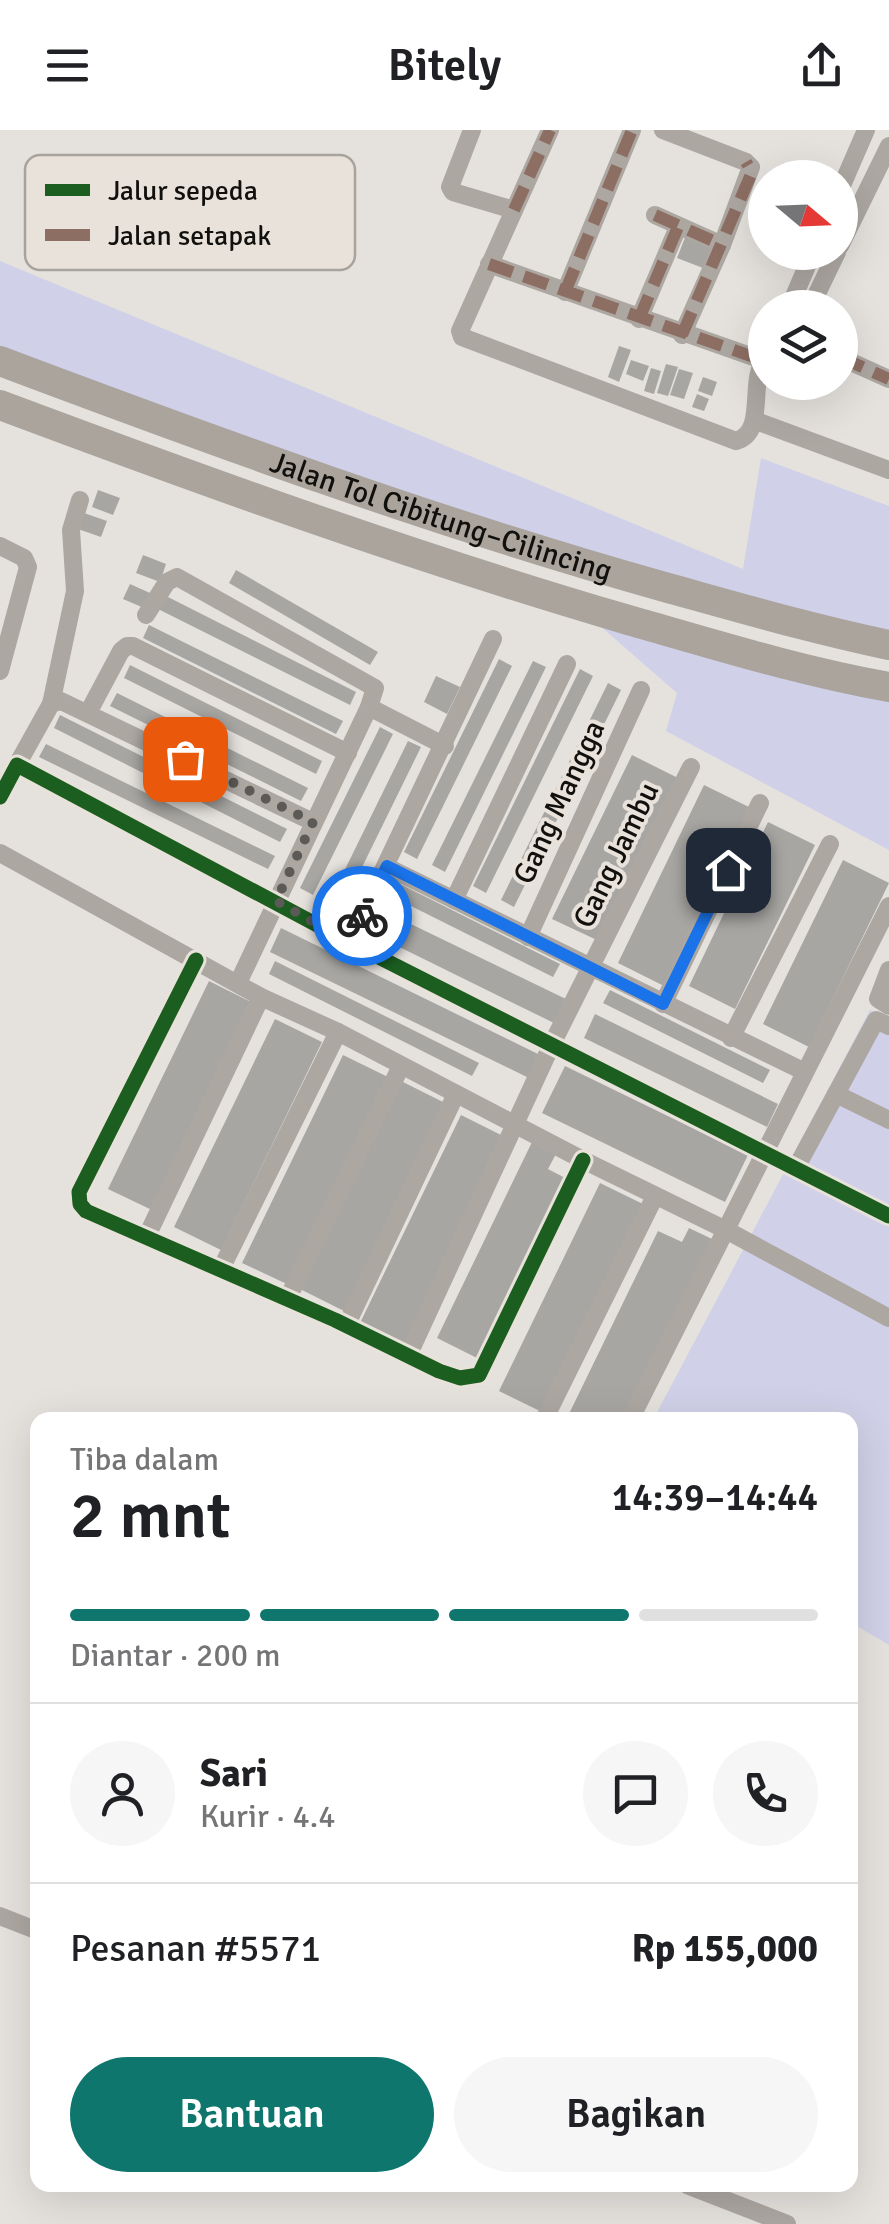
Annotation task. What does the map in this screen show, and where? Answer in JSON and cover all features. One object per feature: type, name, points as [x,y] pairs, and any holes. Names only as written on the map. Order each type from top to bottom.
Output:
[{"type":"highway","name":"Jalan Tol Cibitung–Cilincing","points":[[0,361],[255,457],[538,551],[826,632],[889,645]]},
{"type":"highway","name":"Jalan Tol Cibitung–Cilincing","points":[[0,405],[242,495],[527,590],[815,674],[889,687]]},
{"type":"street","points":[[472,130],[450,187],[454,192],[514,210]]},
{"type":"street","points":[[550,130],[460,331],[466,340],[730,440],[742,441],[756,421],[755,400]]},
{"type":"street","points":[[566,292],[632,130]]},
{"type":"street","points":[[663,130],[751,167],[682,335]]},
{"type":"street","points":[[853,160],[866,130]]},
{"type":"street","points":[[858,209],[889,146]]},
{"type":"street","points":[[655,216],[722,245]]},
{"type":"street","points":[[639,319],[678,227]]},
{"type":"street","points":[[489,264],[682,335],[748,355]]},
{"type":"street","points":[[858,362],[887,372]]},
{"type":"street","points":[[756,421],[889,470]]},
{"type":"street","points":[[0,798],[51,704],[75,590],[71,530],[80,500]]},
{"type":"street","points":[[0,546],[24,558],[28,566],[4,638],[0,670]]},
{"type":"street","points":[[146,616],[167,582],[177,577],[372,684],[375,695],[238,983]]},
{"type":"street","points":[[349,942],[493,639]]},
{"type":"street","points":[[89,712],[124,648],[133,646],[348,752]]},
{"type":"street","points":[[454,900],[567,664]]},
{"type":"street","name":"Gang Mangga","points":[[528,937],[640,690]]},
{"type":"street","points":[[51,704],[62,701],[89,712],[313,822]]},
{"type":"street","points":[[370,708],[444,746]]},
{"type":"street","points":[[17,765],[349,942],[889,1216]]},
{"type":"street","name":"Gang Jambu","points":[[408,1356],[551,1046],[690,767]]},
{"type":"street","points":[[663,1004],[760,803]]},
{"type":"street","points":[[731,1038],[830,844]]},
{"type":"street","points":[[0,852],[261,997],[338,1032],[582,1160],[726,1230],[889,1318]]},
{"type":"street","points":[[387,866],[804,1071]]},
{"type":"street","points":[[634,1412],[889,906]]},
{"type":"street","points":[[196,960],[80,1192],[78,1200],[86,1210],[460,1378],[479,1375],[582,1160]]},
{"type":"street","points":[[889,970],[878,999],[889,1006]]},
{"type":"street","points":[[146,1238],[261,997]]},
{"type":"street","points":[[796,1168],[876,1020],[889,1026]]},
{"type":"street","points":[[220,1272],[338,1032]]},
{"type":"street","points":[[287,1300],[400,1066]]},
{"type":"street","points":[[346,1326],[456,1094]]},
{"type":"street","points":[[836,1094],[889,1120]]},
{"type":"street","points":[[548,1412],[655,1196]]},
{"type":"street","points":[[0,1916],[30,1928]]},
{"type":"street","points":[[705,2192],[787,2224]]},
{"type":"shaded area","points":[[0,261],[743,569],[761,458],[889,506],[889,645],[826,632],[0,361]]},
{"type":"shaded area","points":[[576,605],[889,687],[889,850],[666,731],[677,693]]},
{"type":"shaded area","points":[[870,1010],[889,1019],[889,1645],[858,1627],[858,1412],[657,1412]]},
{"type":"building","points":[[686,235],[712,246],[703,268],[677,258]]},
{"type":"building","points":[[619,346],[631,350],[619,382],[608,377]]},
{"type":"building","points":[[631,360],[649,366],[643,381],[626,374]]},
{"type":"building","points":[[666,364],[678,367],[668,396],[657,393]]},
{"type":"building","points":[[651,368],[661,371],[654,394],[644,391]]},
{"type":"building","points":[[679,369],[693,373],[684,399],[670,395]]},
{"type":"building","points":[[703,377],[717,382],[712,396],[698,391]]},
{"type":"building","points":[[697,394],[709,399],[704,411],[692,407]]},
{"type":"building","points":[[98,490],[120,498],[113,515],[92,507]]},
{"type":"building","points":[[81,512],[107,521],[101,537],[75,528]]},
{"type":"building","points":[[143,555],[166,564],[160,582],[136,573]]},
{"type":"building","points":[[236,570],[378,652],[370,665],[229,583]]},
{"type":"building","points":[[130,584],[150,593],[144,608],[123,599]]},
{"type":"building","points":[[164,595],[356,692],[350,705],[158,609]]},
{"type":"building","points":[[149,625],[343,721],[336,734],[143,638]]},
{"type":"building","points":[[499,659],[512,666],[417,859],[404,852]]},
{"type":"building","points":[[533,661],[546,667],[445,872],[432,865]]},
{"type":"building","points":[[130,665],[322,761],[316,774],[124,678]]},
{"type":"building","points":[[580,669],[593,676],[486,893],[473,886]]},
{"type":"building","points":[[436,676],[460,687],[447,714],[424,702]]},
{"type":"building","points":[[608,683],[621,690],[514,907],[501,900]]},
{"type":"building","points":[[117,693],[308,788],[301,801],[110,706]]},
{"type":"building","points":[[60,715],[287,829],[280,842],[54,728]]},
{"type":"building","points":[[380,727],[393,734],[313,895],[300,888]]},
{"type":"building","points":[[408,741],[421,747],[342,908],[329,902]]},
{"type":"building","points":[[46,744],[275,856],[268,869],[39,757]]},
{"type":"building","points":[[632,755],[678,778],[599,941],[552,919]]},
{"type":"building","points":[[704,785],[751,808],[664,986],[618,963]]},
{"type":"building","points":[[768,822],[815,845],[735,1009],[689,986]]},
{"type":"building","points":[[843,860],[889,883],[809,1047],[763,1024]]},
{"type":"building","points":[[400,884],[560,964],[553,977],[393,897]]},
{"type":"building","points":[[384,911],[568,1000],[556,1024],[373,934]]},
{"type":"building","points":[[281,928],[542,1056],[531,1079],[270,952]]},
{"type":"building","points":[[275,961],[479,1063],[472,1076],[269,974]]},
{"type":"building","points":[[209,981],[255,1004],[154,1211],[108,1189]]},
{"type":"building","points":[[610,990],[770,1070],[763,1083],[603,1003]]},
{"type":"building","points":[[595,1014],[778,1104],[767,1127],[584,1038]]},
{"type":"building","points":[[275,1019],[322,1042],[221,1250],[174,1227]]},
{"type":"building","points":[[343,1055],[390,1078],[289,1285],[242,1263]]},
{"type":"building","points":[[565,1066],[748,1155],[725,1202],[542,1113]]},
{"type":"building","points":[[401,1081],[447,1104],[346,1312],[300,1289]]},
{"type":"building","points":[[461,1115],[507,1138],[406,1345],[360,1323]]},
{"type":"building","points":[[533,1140],[557,1152],[548,1169],[571,1181],[483,1361],[437,1338]]},
{"type":"building","points":[[600,1183],[647,1206],[547,1412],[499,1391]]},
{"type":"building","points":[[689,1228],[712,1239],[628,1412],[570,1412],[658,1231],[682,1242]]},
{"type":"marked path","points":[[514,210],[550,130]]},
{"type":"marked path","points":[[565,292],[632,130]]},
{"type":"marked path","points":[[682,335],[752,172],[746,162]]},
{"type":"marked path","points":[[655,215],[722,245]]},
{"type":"marked path","points":[[639,319],[678,227]]},
{"type":"marked path","points":[[489,264],[748,355]]},
{"type":"marked path","points":[[858,365],[889,379]]},
{"type":"cycle path","points":[[0,797],[17,765],[349,942],[889,1216]]},
{"type":"cycle path","points":[[196,960],[79,1192],[80,1204],[86,1211],[460,1378],[479,1375],[583,1160]]},
{"type":"way so far","points":[[185,759],[313,822],[276,901],[349,942],[362,916]]},
{"type":"route","points":[[362,916],[387,866],[663,1004],[728,870]]}]
